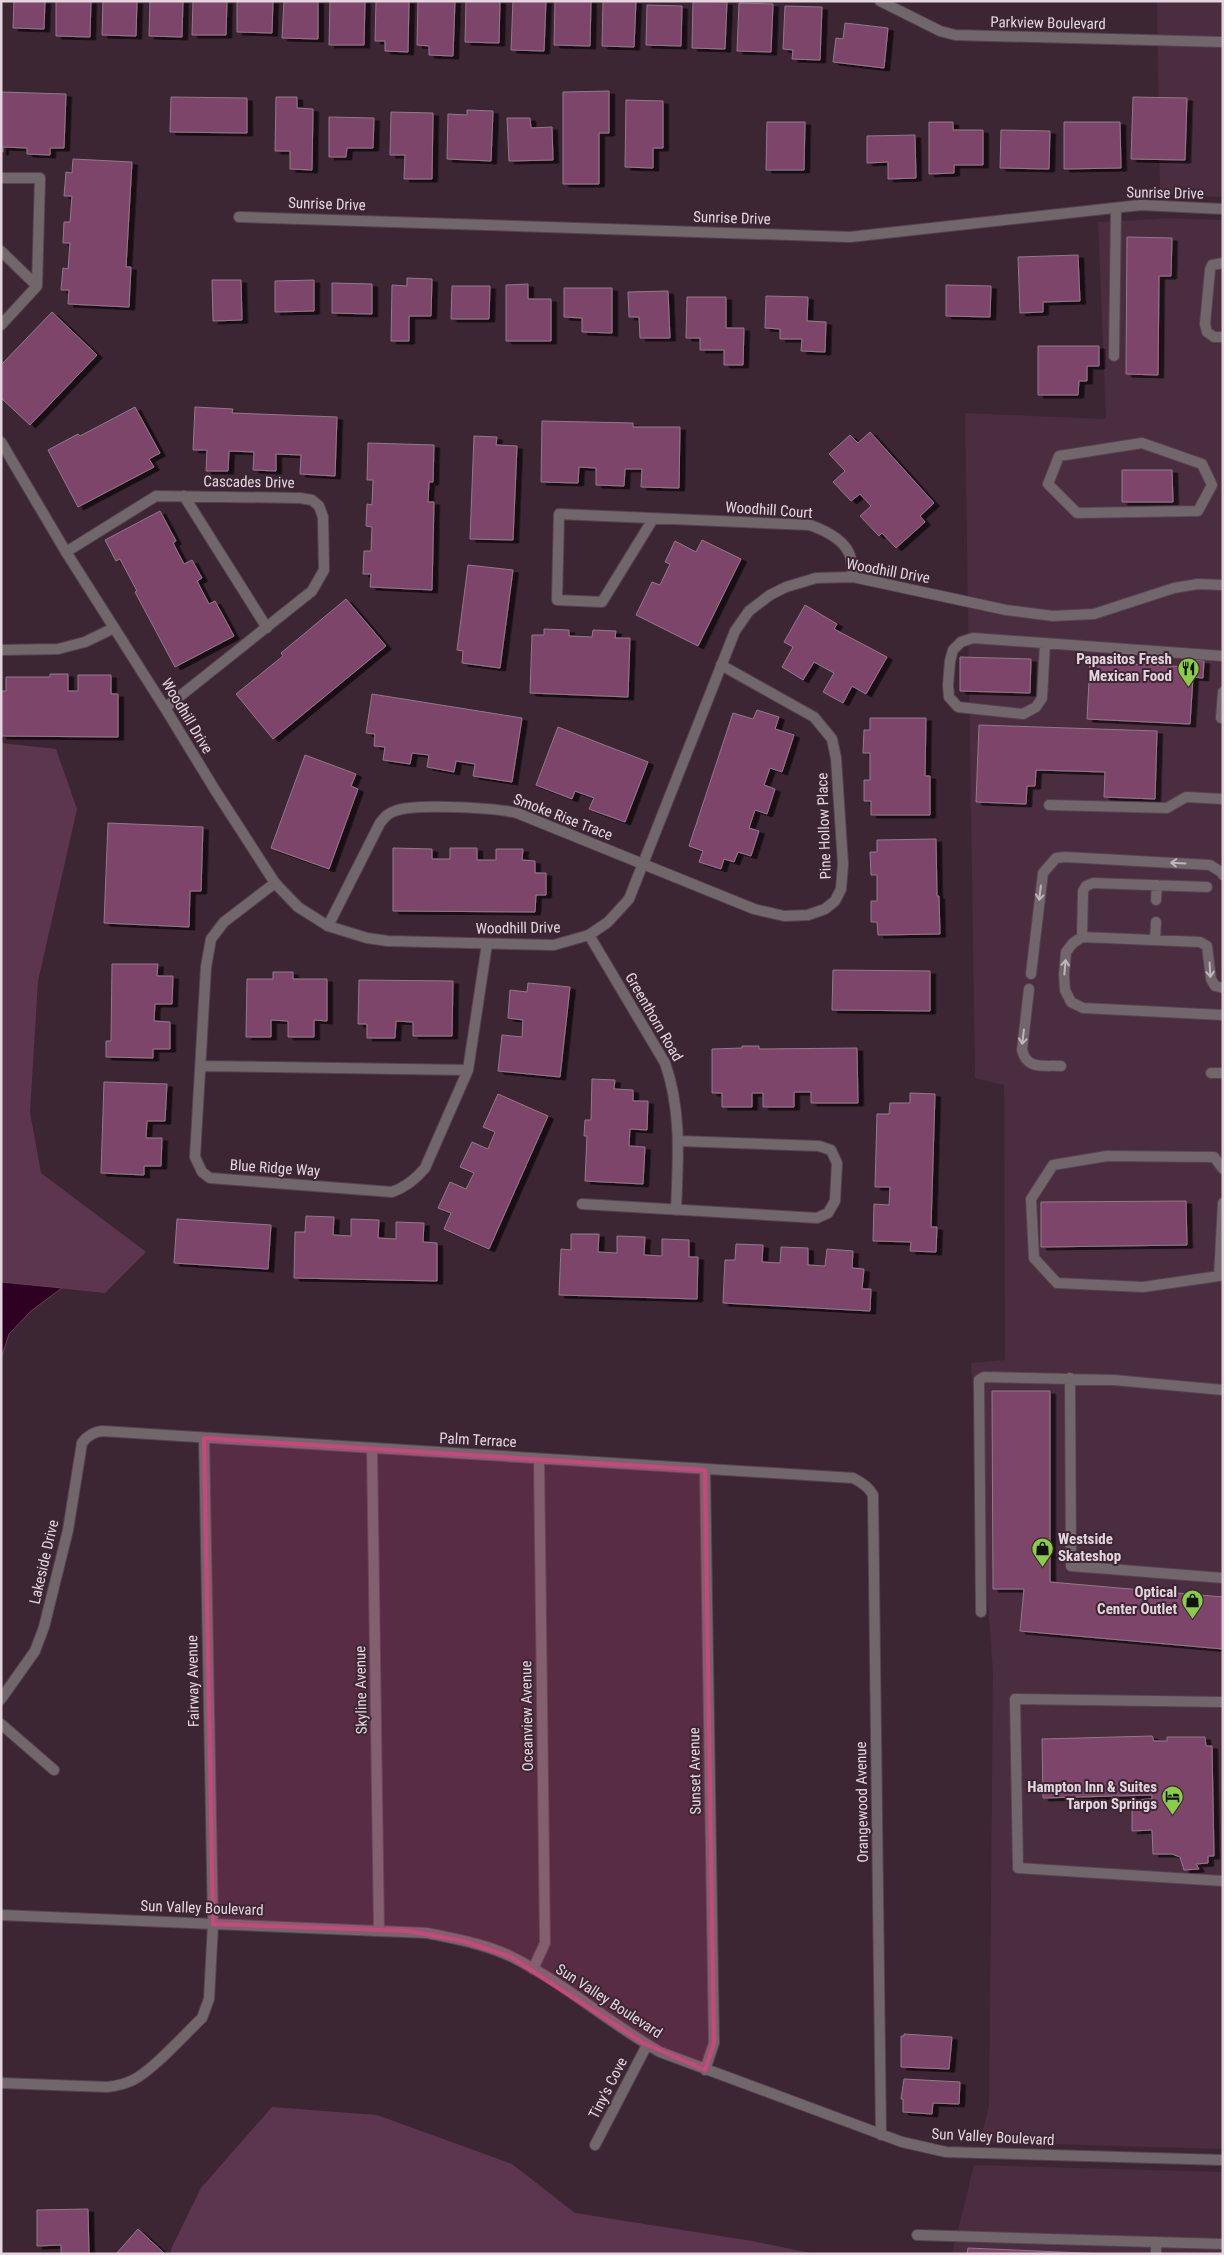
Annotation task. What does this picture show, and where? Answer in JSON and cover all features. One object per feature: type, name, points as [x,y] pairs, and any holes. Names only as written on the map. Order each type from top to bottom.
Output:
[{"type":"street","name":"Parkview Boulevard","points":[[880,1],[940,30],[955,35],[1223,42]]},
{"type":"street","points":[[1,178],[40,178],[37,286],[1,326]]},
{"type":"street","name":"Sunrise Drive","points":[[239,216],[850,237],[1141,205],[1223,209]]},
{"type":"street","points":[[1114,356],[1116,208]]},
{"type":"street","points":[[1,251],[37,286]]},
{"type":"street","points":[[1223,263],[1212,265],[1210,270],[1205,324],[1207,332],[1214,337],[1223,337]]},
{"type":"street","name":"Woodhill Drive","points":[[1,442],[66,552],[275,883],[298,908],[328,926],[367,938],[388,942],[554,945],[589,935],[622,909],[630,899],[735,632],[749,611],[770,595],[786,587],[816,578],[853,577],[1033,615],[1053,616],[1094,614],[1174,588],[1198,584],[1223,585]]},
{"type":"street","points":[[1142,443],[1202,464],[1217,485],[1198,511],[1077,513],[1048,484],[1059,456],[1142,443]]},
{"type":"street","name":"Cascades Drive","points":[[66,552],[156,496],[300,498],[312,500],[319,506],[323,517],[324,570],[319,581],[304,599],[165,708]]},
{"type":"street","points":[[184,496],[267,628]]},
{"type":"street","name":"Woodhill Court","points":[[653,519],[602,602],[557,600],[559,514],[810,525],[823,529],[837,538],[849,553],[853,577]]},
{"type":"street","points":[[1,650],[58,649],[85,642],[114,628]]},
{"type":"street","points":[[1046,644],[1042,698],[1036,707],[1023,714],[958,707],[949,697],[948,684],[953,650],[961,642],[973,638],[1223,656]]},
{"type":"street","name":"Pine Hollow Place","points":[[643,866],[754,909],[784,916],[808,915],[825,910],[835,901],[841,889],[843,864],[836,758],[832,739],[814,717],[721,665]]},
{"type":"street","points":[[1222,718],[1223,692]]},
{"type":"street","points":[[1049,805],[1167,808],[1186,797],[1223,799]]},
{"type":"street","name":"Smoke Rise Trace","points":[[328,926],[380,823],[388,814],[396,810],[408,808],[490,808],[504,810],[518,814],[643,866]]},
{"type":"street","points":[[1031,974],[1043,873],[1056,858],[1210,865],[1223,875]]},
{"type":"street","name":"Blue Ridge Way","points":[[275,883],[224,922],[211,939],[206,967],[202,1066],[195,1158],[202,1172],[210,1178],[392,1192],[405,1188],[417,1178],[424,1168],[468,1070],[487,944]]},
{"type":"street","points":[[1082,937],[1083,891],[1086,886],[1093,883],[1207,887]]},
{"type":"street","points":[[1156,900],[1157,885]]},
{"type":"street","points":[[1155,940],[1156,922]]},
{"type":"street","name":"Greenthorn Road","points":[[589,935],[665,1063],[674,1091],[679,1141],[676,1210]]},
{"type":"street","points":[[1223,988],[1215,986],[1211,979],[1208,946],[1200,942],[1082,937],[1073,943],[1066,952],[1065,990],[1071,1002],[1083,1008],[1223,1015]]},
{"type":"street","points":[[1029,989],[1022,1050],[1024,1059],[1031,1064],[1061,1066]]},
{"type":"street","points":[[202,1066],[468,1070]]},
{"type":"street","points":[[1211,1073],[1223,1073]]},
{"type":"street","points":[[582,1204],[817,1218],[828,1213],[835,1201],[837,1163],[831,1150],[819,1146],[679,1141]]},
{"type":"street","points":[[1223,1169],[1214,1157],[1108,1156],[1053,1165],[1031,1199],[1034,1258],[1058,1284],[1143,1287],[1220,1276],[1223,1203]]},
{"type":"street","points":[[981,1612],[978,1380],[984,1377],[1070,1378],[1223,1390]]},
{"type":"street","points":[[1070,1378],[1071,1566],[1223,1578]]},
{"type":"street","name":"Palm Terrace","points":[[102,1430],[372,1449],[852,1478]]},
{"type":"street","name":"Lakeside Drive","points":[[1,1699],[27,1664],[40,1639],[64,1548],[82,1443],[90,1435],[102,1430]]},
{"type":"street","name":"Fairway Avenue","points":[[1,2083],[107,2088],[135,2080],[202,2018],[207,2008],[213,1924],[204,1438]]},
{"type":"street","name":"Skyline Avenue","points":[[372,1449],[380,1930]]},
{"type":"street","name":"Oceanview Avenue","points":[[533,1969],[545,1943],[538,1459]]},
{"type":"street","name":"Sunset Avenue","points":[[705,1470],[714,2043],[705,2070]]},
{"type":"street","name":"Orangewood Avenue","points":[[852,1478],[867,1487],[873,1495],[882,2135]]},
{"type":"street","points":[[1223,1702],[1015,1699],[1018,1868],[1223,1881]]},
{"type":"street","points":[[1,1724],[54,1770]]},
{"type":"street","name":"Sun Valley Boulevard","points":[[1,1915],[428,1933],[463,1941],[511,1957],[533,1969],[647,2045],[680,2061],[916,2146],[946,2152],[1223,2160]]},
{"type":"street","name":"Tiny's Cove","points":[[595,2144],[647,2045]]},
{"type":"street","points":[[918,2235],[1223,2244]]},
{"type":"street","points":[[1156,2242],[1156,2254]]},
{"type":"highlighted area","points":[[204,1438],[705,1470],[714,2043],[705,2070],[643,2043],[511,1957],[463,1941],[408,1931],[213,1924]]},
{"type":"shaded area","points":[[1157,1],[1223,1],[1223,197],[1160,194]]},
{"type":"shaded area","points":[[1160,218],[1223,220],[1223,2149],[980,2142],[989,2106],[993,1673],[971,1363],[1005,1360],[1004,1085],[975,1078],[965,413],[1106,419],[1098,222]]},
{"type":"shaded area","points":[[1,743],[56,749],[77,809],[38,981],[30,1112],[41,1173],[146,1252],[105,1293],[1,1282]]},
{"type":"shaded area","points":[[1,1282],[62,1288],[31,1311],[9,1334],[1,1359]]},
{"type":"shaded area","points":[[272,2107],[377,2115],[512,2164],[575,2213],[752,2241],[815,2254],[171,2254],[171,2249],[201,2188]]},
{"type":"shaded area","points":[[974,2165],[1223,2172],[1223,2254],[952,2254]]},
{"type":"building","points":[[14,1],[45,1],[44,29],[13,28]]},
{"type":"building","points":[[56,1],[91,1],[90,37],[56,36]]},
{"type":"building","points":[[103,1],[137,1],[136,36],[102,35]]},
{"type":"building","points":[[150,1],[183,1],[182,37],[149,36]]},
{"type":"building","points":[[193,1],[227,1],[226,35],[192,35]]},
{"type":"building","points":[[237,1],[273,1],[272,33],[237,32]]},
{"type":"building","points":[[284,1],[318,1],[318,39],[282,38]]},
{"type":"building","points":[[330,1],[365,1],[364,45],[329,45]]},
{"type":"building","points":[[376,1],[409,1],[408,52],[385,51],[385,41],[375,41]]},
{"type":"building","points":[[418,1],[455,1],[453,56],[429,55],[429,46],[417,45]]},
{"type":"building","points":[[466,1],[500,1],[499,43],[465,42]]},
{"type":"building","points":[[513,1],[546,1],[544,51],[511,50]]},
{"type":"building","points":[[555,1],[591,1],[590,46],[554,45]]},
{"type":"building","points":[[603,1],[636,1],[634,47],[602,46]]},
{"type":"building","points":[[693,1],[727,2],[725,49],[692,48]]},
{"type":"building","points":[[739,3],[773,4],[771,52],[737,51]]},
{"type":"building","points":[[647,5],[682,6],[681,46],[646,45]]},
{"type":"building","points":[[785,6],[822,7],[820,60],[792,59],[793,50],[783,49]]},
{"type":"building","points":[[845,23],[888,28],[884,68],[833,62],[836,38],[843,39]]},
{"type":"building","points":[[609,91],[609,133],[599,133],[599,184],[563,184],[563,92]]},
{"type":"building","points":[[1,92],[66,94],[64,148],[50,148],[50,155],[27,154],[27,148],[3,147],[3,152],[1,152]]},
{"type":"building","points":[[171,97],[247,98],[247,133],[170,132]]},
{"type":"building","points":[[276,97],[297,97],[297,108],[313,109],[312,170],[290,169],[290,151],[275,151]]},
{"type":"building","points":[[1133,97],[1187,98],[1185,160],[1131,159]]},
{"type":"building","points":[[626,100],[663,101],[663,148],[653,148],[653,168],[625,167]]},
{"type":"building","points":[[467,110],[493,111],[491,161],[447,159],[448,114],[467,115]]},
{"type":"building","points":[[391,112],[433,113],[432,179],[404,179],[405,155],[390,155]]},
{"type":"building","points":[[329,117],[374,118],[373,148],[347,148],[346,157],[329,157]]},
{"type":"building","points":[[507,118],[530,118],[531,128],[552,127],[553,160],[509,161]]},
{"type":"building","points":[[767,122],[805,122],[804,170],[766,170]]},
{"type":"building","points":[[929,122],[953,122],[953,130],[983,130],[983,165],[954,165],[954,173],[929,174]]},
{"type":"building","points":[[1064,122],[1120,122],[1121,168],[1064,169]]},
{"type":"building","points":[[1001,130],[1050,131],[1049,169],[1000,168]]},
{"type":"building","points":[[915,135],[916,178],[888,179],[888,162],[867,163],[867,136]]},
{"type":"building","points":[[73,159],[132,162],[126,267],[131,267],[129,307],[68,304],[69,290],[61,290],[63,268],[68,269],[70,243],[63,243],[64,222],[70,222],[72,196],[64,196],[66,172],[72,173]]},
{"type":"building","points":[[1127,237],[1172,238],[1171,276],[1159,276],[1158,375],[1126,374]]},
{"type":"building","points":[[1078,255],[1080,301],[1043,302],[1043,312],[1020,313],[1018,257]]},
{"type":"building","points":[[407,278],[432,279],[431,316],[409,316],[409,341],[391,341],[392,285],[407,286]]},
{"type":"building","points":[[212,280],[241,280],[242,320],[213,321]]},
{"type":"building","points":[[314,280],[314,311],[275,312],[275,281]]},
{"type":"building","points":[[332,283],[372,284],[372,314],[332,313]]},
{"type":"building","points":[[528,284],[528,299],[551,299],[551,341],[506,341],[506,285]]},
{"type":"building","points":[[946,285],[991,286],[990,317],[946,316]]},
{"type":"building","points":[[452,286],[490,286],[489,319],[451,319]]},
{"type":"building","points":[[564,288],[612,288],[612,333],[582,332],[582,318],[564,317]]},
{"type":"building","points":[[668,291],[670,338],[640,338],[639,317],[629,317],[628,292]]},
{"type":"building","points":[[766,296],[808,297],[807,321],[826,322],[825,352],[801,351],[802,339],[780,339],[780,329],[765,328]]},
{"type":"building","points":[[687,297],[726,297],[726,328],[744,328],[743,365],[724,365],[724,350],[700,350],[700,338],[686,338]]},
{"type":"building","points":[[52,312],[97,355],[30,425],[1,398],[1,365]]},
{"type":"building","points":[[1038,346],[1099,346],[1099,366],[1087,366],[1087,381],[1079,381],[1078,395],[1038,395]]},
{"type":"building","points":[[135,407],[160,453],[149,459],[154,467],[78,507],[48,450],[78,434],[80,436]]},
{"type":"building","points":[[195,407],[233,409],[232,413],[337,417],[335,476],[300,474],[301,455],[276,454],[276,471],[253,470],[254,452],[229,451],[228,471],[206,471],[207,450],[193,450]]},
{"type":"building","points":[[542,421],[633,423],[633,427],[680,427],[679,488],[641,487],[642,469],[625,469],[624,486],[596,485],[596,468],[579,467],[578,483],[541,482]]},
{"type":"building","points":[[870,432],[934,503],[920,516],[925,522],[896,548],[882,533],[879,536],[860,516],[871,506],[860,494],[851,501],[833,482],[845,471],[829,454],[850,435],[858,443]]},
{"type":"building","points":[[474,436],[497,437],[496,445],[517,446],[513,540],[470,539]]},
{"type":"building","points":[[368,443],[434,445],[433,482],[429,482],[428,502],[434,502],[432,590],[370,587],[371,574],[363,574],[364,551],[371,551],[372,527],[366,526],[367,504],[372,505],[373,480],[367,480]]},
{"type":"building","points":[[1122,470],[1172,470],[1173,502],[1122,502]]},
{"type":"building","points":[[160,511],[176,541],[173,543],[184,564],[192,560],[202,578],[197,581],[209,604],[215,601],[234,636],[175,667],[135,592],[137,591],[120,559],[116,561],[105,540]]},
{"type":"building","points":[[702,540],[741,559],[698,646],[636,615],[652,582],[660,585],[670,564],[665,562],[675,541],[696,552]]},
{"type":"building","points":[[468,565],[513,570],[500,668],[462,663],[463,651],[457,650]]},
{"type":"building","points":[[346,599],[386,646],[273,739],[236,694],[283,656],[281,653]]},
{"type":"building","points":[[805,605],[837,624],[834,629],[887,657],[866,694],[852,686],[843,703],[823,692],[834,673],[814,662],[803,680],[782,667],[793,647],[784,642]]},
{"type":"building","points":[[544,629],[569,630],[569,636],[592,637],[593,630],[616,631],[615,638],[630,638],[628,697],[530,693],[532,635],[544,635]]},
{"type":"building","points":[[960,657],[1031,659],[1030,693],[960,691]]},
{"type":"building","points":[[1191,660],[1204,661],[1203,678],[1193,677],[1190,724],[1087,719],[1090,662],[1191,667]]},
{"type":"building","points":[[50,674],[68,674],[68,691],[78,691],[78,675],[111,675],[111,694],[118,694],[118,737],[1,736],[1,691],[6,691],[6,677],[50,677]]},
{"type":"building","points":[[372,694],[522,718],[512,782],[473,776],[475,764],[456,761],[454,772],[427,767],[429,755],[412,753],[410,764],[383,760],[385,747],[374,746],[375,734],[366,733]]},
{"type":"building","points":[[757,710],[779,717],[775,729],[794,735],[782,772],[770,768],[764,785],[775,789],[767,814],[755,810],[749,828],[759,831],[751,856],[738,852],[734,862],[724,859],[721,869],[699,862],[703,851],[689,846],[733,713],[753,719]]},
{"type":"building","points":[[870,718],[926,718],[925,776],[930,776],[930,815],[871,815],[871,801],[864,801],[864,780],[870,780],[870,753],[863,753],[864,730],[870,730]]},
{"type":"building","points":[[979,725],[1157,731],[1155,799],[1104,797],[1105,772],[1036,770],[1035,786],[1027,786],[1026,804],[976,802]]},
{"type":"building","points":[[558,727],[648,762],[625,822],[589,809],[594,798],[575,791],[572,799],[536,785]]},
{"type":"building","points":[[305,755],[356,774],[351,786],[358,789],[329,869],[271,848]]},
{"type":"building","points":[[108,823],[203,827],[201,891],[190,891],[189,927],[104,923]]},
{"type":"building","points":[[936,839],[940,934],[878,935],[877,922],[871,922],[871,901],[877,901],[877,875],[871,875],[870,852],[877,852],[877,840]]},
{"type":"building","points":[[393,848],[432,849],[432,859],[450,859],[450,848],[477,848],[477,860],[496,860],[496,849],[523,849],[522,860],[535,861],[535,873],[546,873],[546,895],[536,895],[535,912],[393,911]]},
{"type":"building","points":[[112,964],[158,964],[157,976],[173,976],[172,1004],[155,1004],[154,1021],[170,1022],[170,1049],[153,1049],[153,1058],[106,1057],[106,1041],[111,1041]]},
{"type":"building","points":[[833,970],[930,971],[930,1011],[832,1010]]},
{"type":"building","points":[[273,972],[293,972],[293,979],[327,979],[327,1021],[314,1020],[314,1037],[288,1037],[288,1021],[271,1020],[271,1037],[246,1037],[247,979],[273,979]]},
{"type":"building","points":[[359,980],[453,981],[452,1036],[413,1036],[413,1022],[396,1021],[395,1038],[367,1038],[367,1024],[358,1024]]},
{"type":"building","points":[[528,983],[570,987],[560,1077],[498,1071],[502,1035],[522,1037],[523,1020],[508,1018],[510,990],[527,992]]},
{"type":"building","points":[[742,1046],[759,1046],[759,1049],[857,1048],[858,1103],[811,1103],[811,1092],[794,1092],[794,1107],[763,1107],[763,1093],[752,1093],[752,1107],[722,1107],[722,1093],[712,1093],[712,1049],[742,1048]]},
{"type":"building","points":[[592,1079],[615,1080],[614,1089],[633,1090],[633,1101],[648,1101],[647,1130],[630,1129],[629,1146],[645,1147],[643,1184],[585,1181],[587,1136],[584,1136],[585,1120],[591,1120]]},
{"type":"building","points":[[104,1082],[167,1084],[165,1121],[147,1121],[146,1138],[162,1138],[161,1166],[144,1166],[144,1175],[101,1173]]},
{"type":"building","points":[[910,1093],[935,1094],[931,1227],[937,1227],[936,1252],[910,1251],[911,1242],[873,1241],[874,1204],[889,1205],[890,1187],[875,1187],[877,1114],[889,1114],[890,1103],[910,1103]]},
{"type":"building","points":[[498,1094],[548,1116],[489,1249],[444,1229],[451,1213],[438,1208],[450,1182],[466,1189],[474,1173],[460,1167],[472,1142],[488,1149],[495,1132],[483,1127]]},
{"type":"building","points":[[1186,1201],[1187,1245],[1041,1247],[1041,1202]]},
{"type":"building","points":[[306,1216],[334,1217],[333,1235],[351,1236],[351,1219],[379,1220],[378,1238],[396,1239],[396,1222],[424,1223],[423,1242],[437,1243],[437,1281],[294,1278],[295,1232],[305,1232]]},
{"type":"building","points":[[177,1219],[271,1225],[268,1269],[174,1263]]},
{"type":"building","points":[[571,1234],[599,1234],[598,1252],[617,1253],[617,1236],[645,1237],[644,1255],[662,1256],[662,1239],[689,1240],[689,1257],[698,1257],[697,1299],[559,1295],[561,1249],[571,1250]]},
{"type":"building","points":[[736,1244],[763,1245],[762,1262],[780,1263],[781,1247],[808,1248],[808,1265],[825,1266],[827,1249],[853,1251],[852,1268],[864,1269],[862,1289],[871,1289],[870,1311],[723,1303],[725,1260],[735,1260]]},
{"type":"building","points":[[992,1391],[1050,1391],[1050,1582],[1223,1597],[1223,1649],[1020,1631],[1024,1589],[993,1589]]},
{"type":"building","name":"Hampton Inn & Suites Tarpon Springs","points":[[1152,1736],[1154,1741],[1167,1741],[1167,1737],[1205,1737],[1206,1746],[1212,1746],[1214,1856],[1208,1856],[1208,1863],[1196,1864],[1199,1869],[1184,1870],[1180,1857],[1172,1854],[1153,1854],[1152,1830],[1132,1831],[1132,1800],[1152,1799],[1152,1795],[1043,1798],[1042,1739]]},
{"type":"building","points":[[904,2034],[952,2037],[949,2069],[901,2067],[901,2036],[904,2036]]},
{"type":"building","points":[[904,2079],[960,2082],[959,2104],[933,2103],[932,2114],[903,2112],[903,2099],[901,2099]]},
{"type":"building","points":[[88,2209],[89,2254],[61,2254],[61,2245],[37,2246],[37,2210]]},
{"type":"building","points":[[138,2229],[165,2254],[116,2254]]},
{"type":"building","points":[[968,2248],[1105,2254],[967,2254]]},
{"type":"place","name":"Papasitos Fresh Mexican Food","points":[[1188,687]]},
{"type":"place","name":"Westside Skateshop","points":[[1042,1567]]},
{"type":"place","name":"Optical Center Outlet","points":[[1193,1620]]},
{"type":"place","name":"Hampton Inn & Suites Tarpon Springs","points":[[1173,1815]]}]
